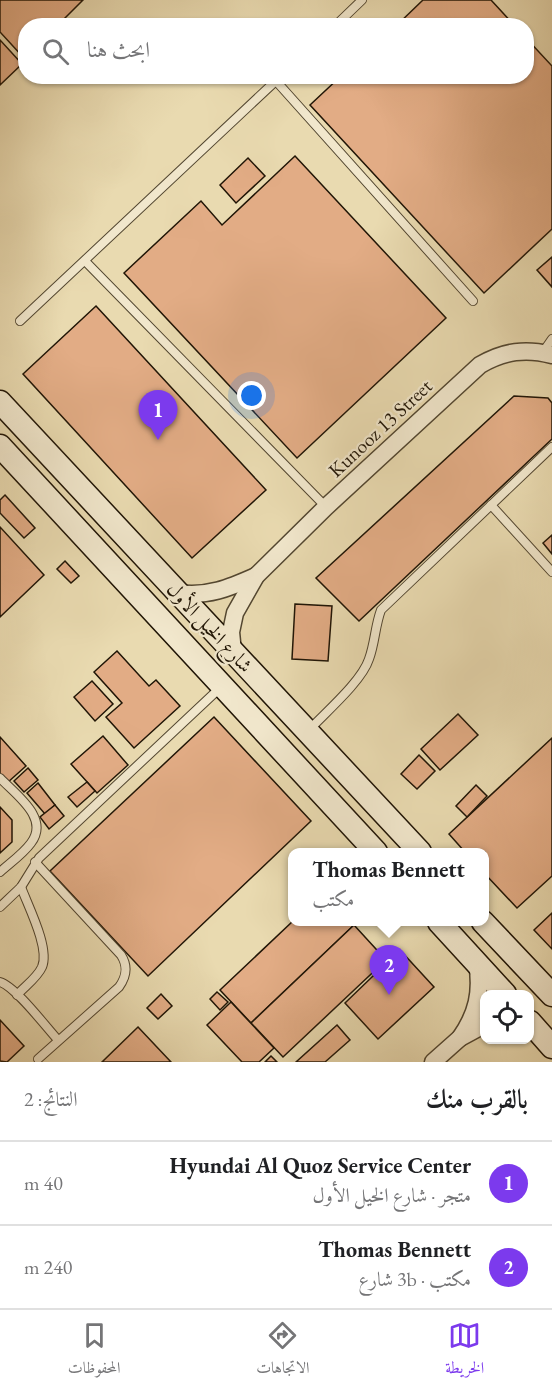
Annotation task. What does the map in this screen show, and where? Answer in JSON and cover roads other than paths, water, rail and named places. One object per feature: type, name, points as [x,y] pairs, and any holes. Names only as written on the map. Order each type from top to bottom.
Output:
[{"type":"main road","name":"شارع الخيل الأول","points":[[0,402],[416,848]]},
{"type":"main road","name":"شارع الخيل الأول","points":[[0,446],[372,848]]},
{"type":"main road","points":[[444,926],[501,990]]},
{"type":"main road","points":[[488,926],[549,987]]},
{"type":"main road","points":[[534,1027],[552,1047]]},
{"type":"street","name":"Kunooz 13 Street","points":[[233,652],[231,632],[235,613],[256,576],[326,507],[480,365],[504,353],[549,349]]},
{"type":"street","name":"Kunooz 13 Street","points":[[178,592],[210,594],[256,576]]},
{"type":"street","points":[[434,1062],[460,1038],[476,1010],[480,979],[477,963]]},
{"type":"street","points":[[460,1038],[480,1027]]},
{"type":"lane","points":[[343,18],[362,0]]},
{"type":"lane","points":[[20,321],[274,84]]},
{"type":"lane","points":[[283,84],[473,302]]},
{"type":"lane","points":[[85,261],[326,507]]},
{"type":"lane","points":[[308,732],[352,685],[369,661],[381,610],[552,447]]},
{"type":"lane","points":[[490,505],[552,572]]},
{"type":"lane","points":[[0,907],[21,887],[35,861],[223,686]]},
{"type":"lane","points":[[0,778],[32,811],[37,824],[32,843],[0,872]]},
{"type":"lane","points":[[35,861],[121,955],[126,965],[125,977],[119,987],[38,1059]]},
{"type":"lane","points":[[17,995],[38,973],[45,958],[43,946],[21,887]]},
{"type":"lane","points":[[0,982],[8,985],[58,1040]]},
{"type":"place","name":"Hyundai Al Quoz Service Center","points":[[158,440]]},
{"type":"place","name":"Thomas Bennett","points":[[389,995]]}]
